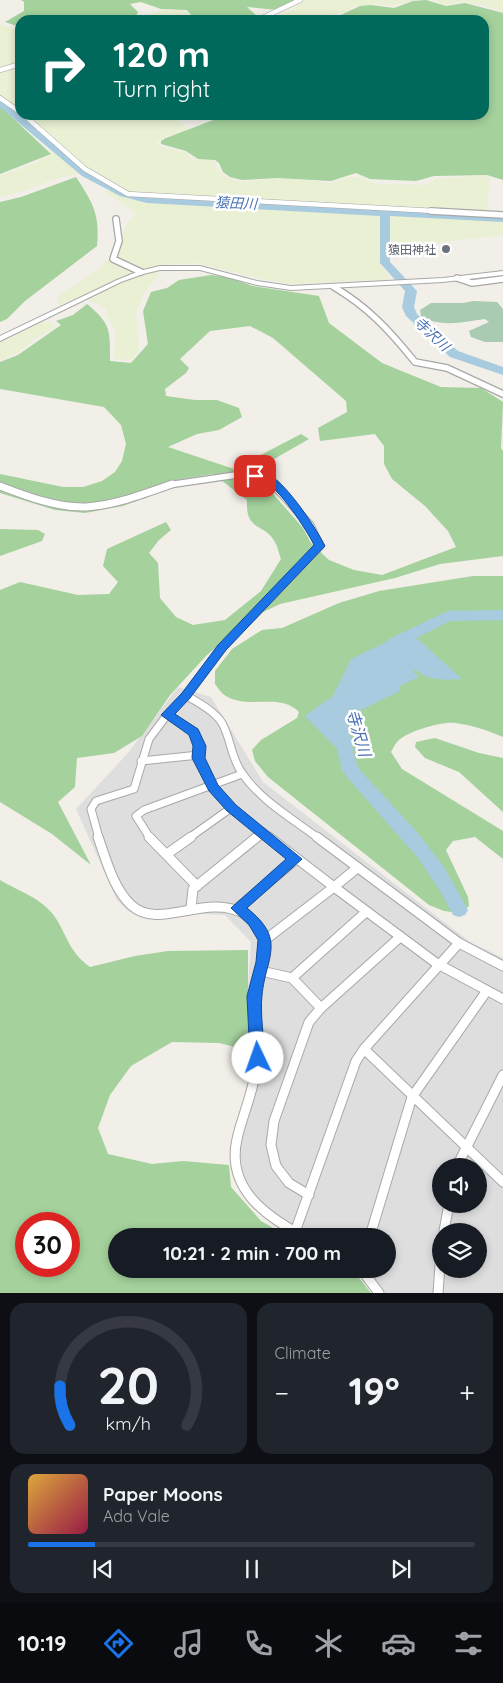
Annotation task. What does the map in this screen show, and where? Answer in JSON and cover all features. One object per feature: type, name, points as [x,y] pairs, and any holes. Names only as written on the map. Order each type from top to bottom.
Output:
[{"type":"street","points":[[270,15],[300,0]]},
{"type":"street","points":[[0,70],[15,66]]},
{"type":"street","points":[[0,98],[15,108]]},
{"type":"street","points":[[30,120],[85,169],[128,194],[503,215]]},
{"type":"street","points":[[116,219],[119,241],[113,259],[141,272]]},
{"type":"street","points":[[0,339],[141,272],[160,268],[188,266],[277,286],[334,287],[503,273]]},
{"type":"street","points":[[458,278],[472,283],[503,279]]},
{"type":"street","points":[[334,287],[358,300],[394,336],[415,362],[447,368],[503,394]]},
{"type":"street","points":[[0,486],[37,500],[85,507],[129,499],[175,483],[243,474],[267,478],[310,526],[320,546],[222,648],[186,696],[167,715],[149,739],[134,789],[96,801],[91,809],[92,819],[118,888],[132,906],[143,912],[162,914],[216,904],[238,908],[254,921],[265,940],[261,971],[254,996],[258,1058],[249,1103],[236,1142],[235,1163],[245,1191],[255,1206],[290,1228]]},
{"type":"street","points":[[186,696],[216,715],[223,724],[234,760],[242,774],[257,791],[278,809],[459,942],[503,966]]},
{"type":"street","points":[[167,715],[186,725],[194,732],[200,746],[199,755],[212,785],[231,808],[399,938],[486,992],[503,999]]},
{"type":"street","points":[[141,761],[199,755]]},
{"type":"street","points":[[197,886],[147,835],[136,816],[144,810],[242,774]]},
{"type":"street","points":[[167,854],[231,808]]},
{"type":"street","points":[[191,908],[193,889],[263,832]]},
{"type":"street","points":[[238,908],[296,859]]},
{"type":"street","points":[[265,940],[357,868]]},
{"type":"street","points":[[292,978],[366,912]]},
{"type":"street","points":[[310,1195],[297,1190],[276,1168],[270,1148],[270,1135],[309,1022],[321,1008],[399,938]]},
{"type":"street","points":[[301,1228],[310,1195],[356,1061],[364,1049],[459,942]]},
{"type":"street","points":[[261,971],[292,978],[321,1008]]},
{"type":"street","points":[[372,1228],[412,1097],[486,992]]},
{"type":"street","points":[[364,1049],[503,1182]]},
{"type":"street","points":[[460,1158],[503,1075]]},
{"type":"street","points":[[368,1278],[379,1293]]},
{"type":"street","points":[[438,1293],[439,1278]]},
{"type":"shaded area","points":[[178,687],[211,697],[263,782],[470,942],[503,958],[503,1293],[382,1293],[370,1278],[396,1278],[396,1228],[298,1228],[269,1211],[257,1200],[243,1174],[238,1143],[256,1090],[262,1054],[248,986],[251,942],[225,915],[201,914],[143,917],[128,911],[117,900],[76,809],[127,754]]},
{"type":"green space","points":[[21,0],[298,0],[278,10],[247,7],[256,15],[191,15],[187,10],[161,9],[141,2],[130,4],[138,12],[136,15],[17,15],[24,11],[24,2]]},
{"type":"green space","points":[[305,0],[416,0],[392,6],[374,4],[353,7],[345,12],[332,15],[278,15],[292,9]]},
{"type":"green space","points":[[426,0],[446,6],[465,3],[503,13],[503,180],[487,175],[434,176],[416,181],[370,179],[356,173],[331,181],[278,178],[242,180],[230,177],[223,172],[219,163],[215,160],[198,159],[186,151],[161,144],[161,141],[166,138],[213,120],[489,120],[489,15],[341,15],[360,6],[371,5],[394,8],[413,1]]},
{"type":"green space","points":[[435,0],[503,0],[503,12],[483,5],[462,2],[442,5]]},
{"type":"green space","points":[[163,10],[181,10],[189,15],[147,15]]},
{"type":"green space","points":[[15,16],[15,25],[5,22]]},
{"type":"green space","points":[[0,24],[15,29],[15,106],[0,96]]},
{"type":"green space","points":[[0,106],[51,154],[0,174]]},
{"type":"green space","points":[[32,120],[177,120],[188,129],[185,133],[168,135],[156,143],[162,148],[186,152],[191,159],[213,160],[218,171],[229,178],[242,182],[277,178],[333,183],[349,177],[358,177],[378,184],[426,185],[434,179],[490,175],[486,220],[503,221],[503,235],[442,242],[395,256],[380,263],[390,279],[290,284],[256,278],[197,263],[160,265],[157,277],[145,292],[136,312],[139,351],[131,360],[114,359],[115,330],[106,314],[107,308],[80,297],[59,306],[56,300],[62,293],[100,269],[104,262],[111,260],[127,224],[136,213],[105,192],[118,186],[91,170],[51,180],[27,190],[0,197],[0,176],[36,163],[62,146]]},
{"type":"green space","points":[[76,177],[94,209],[98,235],[97,246],[25,301],[7,319],[0,322],[0,202],[21,197]]},
{"type":"green space","points":[[211,275],[227,277],[253,286],[319,296],[329,323],[382,363],[441,387],[481,388],[503,402],[501,448],[503,451],[503,556],[440,564],[395,578],[280,604],[249,619],[207,655],[170,695],[142,736],[114,753],[77,758],[75,787],[58,802],[91,865],[52,834],[0,802],[0,590],[20,582],[78,595],[109,594],[118,582],[103,566],[107,549],[166,522],[171,530],[159,540],[149,553],[158,563],[160,598],[176,617],[193,625],[225,620],[261,591],[281,559],[272,537],[249,518],[247,500],[213,474],[169,481],[155,494],[123,506],[85,513],[55,510],[0,493],[0,474],[63,487],[83,487],[102,481],[115,472],[122,461],[126,444],[121,425],[104,407],[0,389],[0,362],[18,355],[61,325],[56,321],[73,315],[87,304],[101,317],[108,328],[110,361],[131,363],[148,344],[143,311],[151,292],[167,288],[179,280]],"holes":[[[250,326],[273,338],[346,401],[347,412],[318,428],[320,441],[375,434],[384,446],[384,464],[392,479],[425,506],[448,531],[456,547],[382,575],[354,570],[329,560],[311,543],[303,528],[253,471],[309,439],[301,434],[234,469],[168,447],[197,434],[219,430],[242,417],[239,408],[217,400],[195,400],[166,396],[165,389],[186,373],[189,368],[180,359],[210,331]]]},
{"type":"green space","points":[[473,301],[497,302],[503,309],[503,342],[485,342],[471,337],[469,331],[489,322],[485,319],[460,323],[444,323],[421,316],[420,310],[431,303],[463,303]]},
{"type":"green space","points":[[42,321],[56,325],[34,339],[19,352],[0,361],[0,342]]},
{"type":"green space","points":[[0,529],[38,530],[45,534],[42,541],[0,556]]},
{"type":"green space","points":[[473,576],[503,576],[503,737],[467,725],[449,723],[424,728],[401,738],[391,752],[402,769],[503,831],[503,859],[475,837],[453,841],[446,850],[468,897],[469,906],[460,913],[444,911],[429,905],[268,777],[255,761],[252,750],[261,740],[297,718],[299,712],[283,703],[244,702],[226,696],[215,684],[215,671],[232,649],[262,630],[282,628],[339,603],[379,591]]},
{"type":"green space","points":[[435,738],[479,753],[503,758],[503,812],[459,772],[425,758],[415,747],[416,742]]},
{"type":"green space","points":[[0,880],[37,900],[50,910],[73,950],[90,967],[135,956],[168,951],[248,950],[248,1050],[219,1043],[172,1042],[131,1066],[110,1095],[98,1128],[108,1154],[152,1164],[183,1161],[229,1165],[231,1187],[261,1221],[273,1228],[108,1228],[108,1278],[359,1278],[371,1293],[0,1293]]},
{"type":"water","points":[[409,631],[462,679],[432,678],[416,670],[413,671],[419,677],[400,686],[400,691],[353,714],[348,724],[357,769],[342,772],[338,750],[305,716],[333,696],[351,659]]},
{"type":"waterway","name":"猿田川","points":[[0,103],[15,113]]},
{"type":"waterway","name":"猿田川","points":[[24,120],[85,174],[124,194],[147,200],[503,219]]},
{"type":"waterway","name":"寺沢川","points":[[385,213],[385,263],[411,291],[408,307],[412,316],[454,354],[503,371]]},
{"type":"waterway","name":"寺沢川","points":[[394,643],[448,616],[503,615]]},
{"type":"waterway","name":"寺沢川","points":[[345,752],[352,772],[425,854],[450,890],[459,910]]},
{"type":"place","name":"猿田神社","points":[[446,249]]},
{"type":"route","points":[[255,476],[267,478],[279,490],[310,526],[320,546],[289,575],[222,648],[186,696],[167,715],[186,725],[194,732],[200,746],[199,758],[213,788],[231,808],[296,859],[238,908],[254,921],[265,940],[263,962],[254,996],[258,1058]]}]
